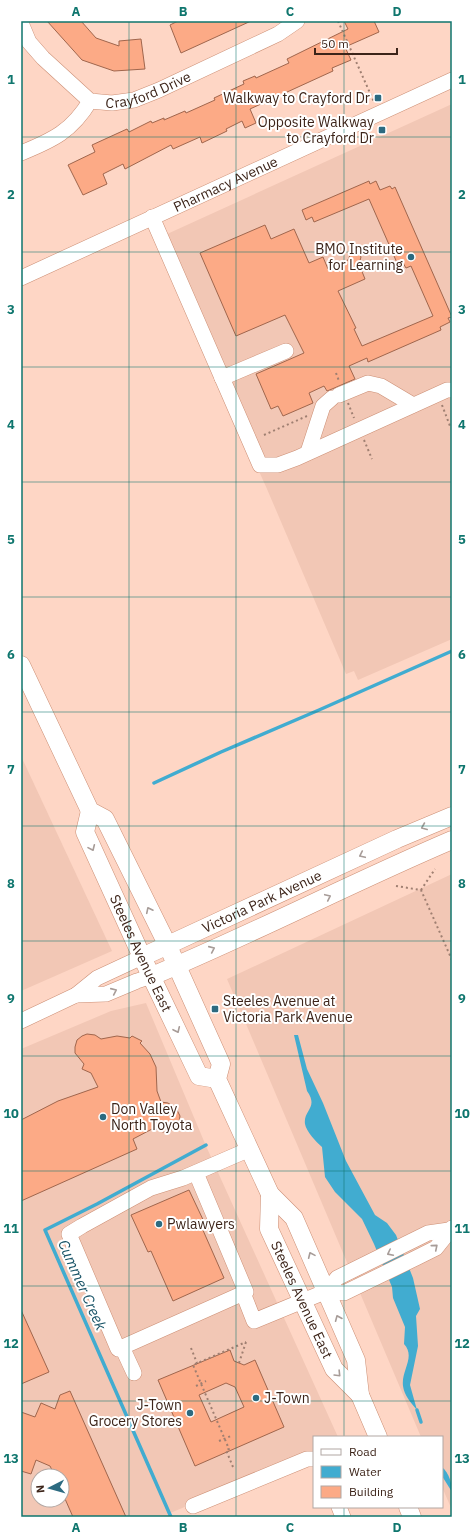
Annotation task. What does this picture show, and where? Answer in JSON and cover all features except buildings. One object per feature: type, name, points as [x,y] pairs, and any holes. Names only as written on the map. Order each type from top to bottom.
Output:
[{"type":"main road","points":[[21,665],[90,811]]},
{"type":"main road","name":"Steeles Avenue East","points":[[218,1079],[199,1076],[142,957],[85,832],[90,811],[105,819],[167,944],[221,1064],[218,1079],[270,1194],[294,1218],[356,1360],[360,1395],[378,1436]]},
{"type":"main road","name":"Victoria Park Avenue","points":[[142,957],[167,944],[397,839],[452,816]]},
{"type":"main road","name":"Victoria Park Avenue","points":[[152,976],[177,966],[408,858],[452,840]]},
{"type":"main road","name":"Steeles Avenue East","points":[[270,1194],[270,1228],[334,1369],[360,1395]]},
{"type":"street","name":"Crayford Drive","points":[[21,23],[29,42],[43,58],[90,101],[112,103],[134,100],[146,96],[278,34],[297,21]]},
{"type":"street","name":"Pharmacy Avenue","points":[[21,278],[452,80]]},
{"type":"street","points":[[21,153],[48,142],[71,127],[90,101]]},
{"type":"street","points":[[152,218],[260,465],[278,466],[447,390],[452,390]]},
{"type":"street","points":[[222,378],[286,351]]},
{"type":"street","points":[[308,452],[323,406],[335,396],[368,382],[381,386],[413,405]]},
{"type":"street","name":"Victoria Park Avenue","points":[[21,1021],[76,995],[97,978],[142,957]]},
{"type":"street","name":"Victoria Park Avenue","points":[[76,995],[106,994],[152,976]]},
{"type":"street","points":[[196,1173],[246,1292],[118,1349],[69,1234],[151,1188],[196,1173],[250,1149]]},
{"type":"street","points":[[243,1294],[254,1322],[327,1291],[344,1293],[379,1277],[436,1248],[451,1231]]},
{"type":"street","points":[[327,1291],[337,1278],[428,1233],[451,1231]]},
{"type":"street","points":[[122,1347],[134,1373]]},
{"type":"street","points":[[193,1506],[306,1459],[313,1459]]},
{"type":"path","points":[[338,21],[372,96]]},
{"type":"path","points":[[441,402],[450,426]]},
{"type":"path","points":[[264,435],[311,416]]},
{"type":"path","points":[[421,890],[436,868]]},
{"type":"path","points":[[396,886],[421,890]]},
{"type":"path","points":[[421,890],[452,960]]},
{"type":"path","points":[[233,1467],[226,1450],[229,1449],[225,1438],[193,1365],[246,1342],[239,1363]]},
{"type":"path","points":[[191,1348],[197,1363]]},
{"type":"path","points":[[196,1386],[206,1381]]},
{"type":"path","points":[[219,1441],[231,1436]]},
{"type":"shaded area","points":[[452,104],[452,639],[358,680],[354,671],[346,674],[267,489],[154,240]]},
{"type":"shaded area","points":[[21,756],[112,951],[21,991]]},
{"type":"shaded area","points":[[452,874],[452,1510],[443,1489],[443,1436],[421,1436],[227,979]]},
{"type":"shaded area","points":[[146,1003],[206,1146],[338,1436],[313,1436],[313,1452],[168,1514],[169,1517],[21,1517],[21,1049],[111,1011]]},
{"type":"water","points":[[294,1035],[298,1035],[307,1069],[323,1103],[346,1161],[375,1215],[387,1223],[396,1235],[413,1278],[420,1309],[416,1316],[418,1346],[410,1385],[417,1410],[408,1399],[403,1386],[409,1354],[404,1344],[405,1327],[393,1298],[392,1287],[362,1219],[335,1192],[325,1177],[322,1147],[307,1130],[305,1124],[306,1115],[311,1105],[311,1101],[307,1091]]},
{"type":"water","points":[[443,1468],[450,1478],[452,1492],[443,1478]]},
{"type":"waterway","points":[[154,783],[221,752],[452,651]]},
{"type":"waterway","name":"Cummer Creek","points":[[171,1517],[45,1230],[97,1204],[206,1145]]},
{"type":"waterway","points":[[417,1410],[421,1422]]},
{"type":"place","name":"Walkway to Crayford Dr","points":[[378,98]]},
{"type":"place","name":"Opposite Walkway to Crayford Dr","points":[[382,130]]},
{"type":"place","name":"BMO Institute for Learning","points":[[411,257]]},
{"type":"place","name":"Steeles Avenue at Victoria Park Avenue","points":[[215,1009]]},
{"type":"place","name":"Don Valley North Toyota","points":[[103,1117]]},
{"type":"place","name":"Pwlawyers","points":[[159,1224]]},
{"type":"place","name":"J-Town","points":[[256,1398]]},
{"type":"place","name":"J-Town Grocery Stores","points":[[190,1413]]}]
